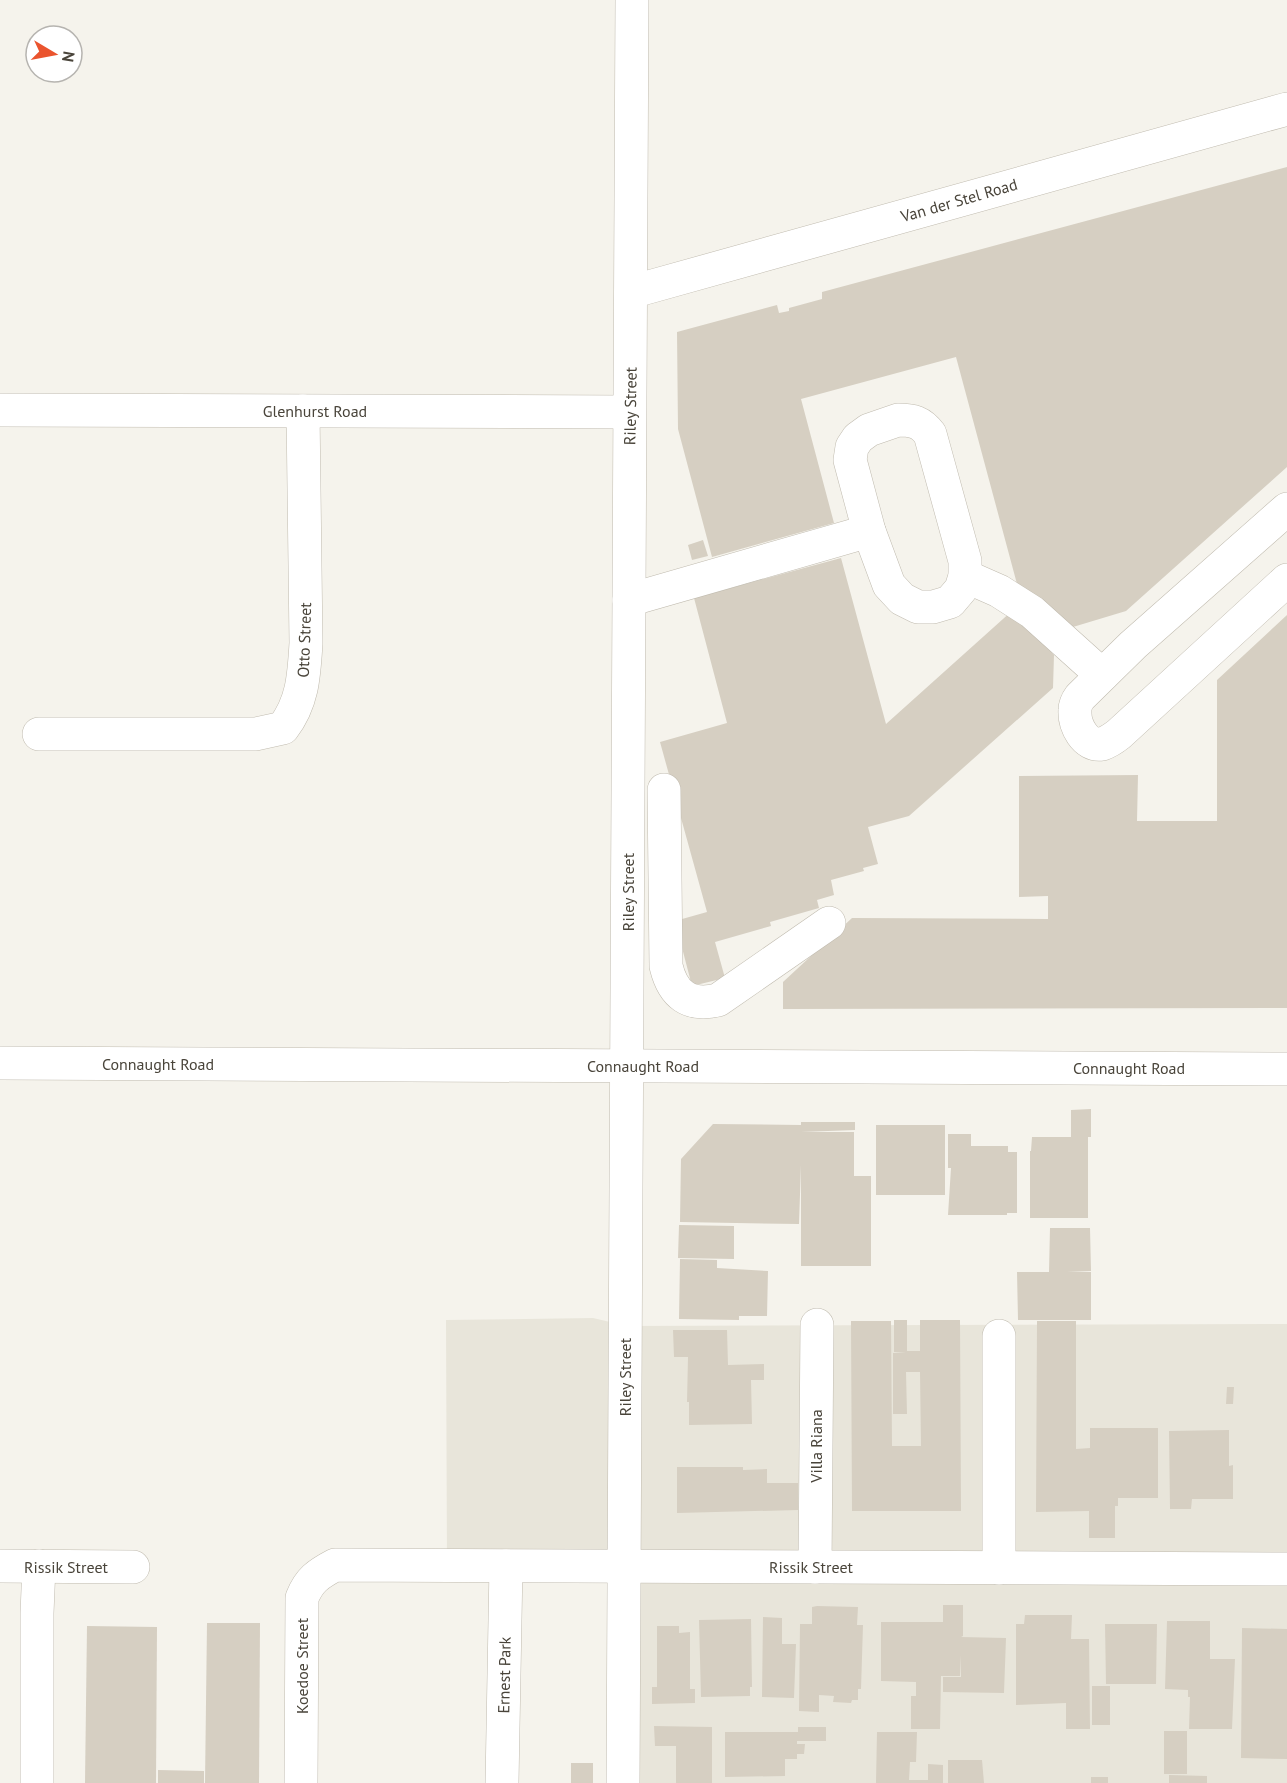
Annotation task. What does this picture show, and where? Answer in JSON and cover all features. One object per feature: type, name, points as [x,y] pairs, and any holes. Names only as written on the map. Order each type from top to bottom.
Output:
[{"type":"street","name":"Riley Street","points":[[623,1783],[632,0]]},
{"type":"street","name":"Van der Stel Road","points":[[631,292],[1287,109]]},
{"type":"street","name":"Glenhurst Road","points":[[0,410],[630,412]]},
{"type":"street","name":"Otto Street","points":[[39,734],[256,734],[283,728],[300,699],[304,677],[306,643],[303,411]]},
{"type":"street","points":[[898,420],[909,420],[922,424],[930,434],[965,561],[965,576],[961,589],[950,602],[933,607],[918,607],[902,599],[888,585],[869,531],[850,460],[852,447],[858,438],[869,430],[898,420]]},
{"type":"street","points":[[1287,509],[1132,645],[1080,697],[1074,708],[1075,721],[1081,733],[1086,739],[1096,744],[1105,743],[1119,734],[1287,580]]},
{"type":"street","points":[[629,600],[869,531]]},
{"type":"street","points":[[965,576],[999,591],[1032,612],[1102,675]]},
{"type":"street","points":[[664,790],[666,966],[675,989],[691,1000],[704,1002],[718,1000],[829,923]]},
{"type":"street","points":[[628,848],[664,848]]},
{"type":"street","name":"Connaught Road","points":[[0,1063],[1287,1069]]},
{"type":"street","name":"Villa Riana","points":[[815,1567],[816,1324]]},
{"type":"street","points":[[999,1336],[999,1568]]},
{"type":"street","name":"Rissik Street","points":[[0,1566],[133,1567]]},
{"type":"street","points":[[37,1783],[39,1566]]},
{"type":"street","name":"Rissik Street","points":[[335,1566],[1287,1569]]},
{"type":"street","name":"Koedoe Street","points":[[301,1783],[302,1598],[307,1585],[317,1575],[335,1566]]},
{"type":"street","name":"Ernest Park","points":[[502,1783],[506,1566]]},
{"type":"shaded area","points":[[593,1318],[627,1326],[1287,1324],[1287,1783],[621,1783],[622,1565],[447,1565],[446,1320]]},
{"type":"building","points":[[1287,167],[1287,467],[1126,611],[1063,630],[1017,584],[956,357],[801,399],[834,523],[712,557],[678,429],[677,332],[777,305],[779,313],[789,311],[789,308],[822,299],[822,292]]},
{"type":"building","points":[[703,540],[708,556],[692,560],[688,545]]},
{"type":"building","points":[[841,558],[886,724],[1013,610],[1054,655],[1053,688],[909,816],[868,827],[878,864],[863,868],[864,871],[831,880],[834,895],[817,900],[819,908],[770,922],[771,926],[715,942],[725,978],[692,986],[675,921],[707,912],[660,742],[727,723],[694,598]]},
{"type":"building","points":[[1287,615],[1287,1008],[783,1009],[783,982],[852,918],[1048,919],[1048,896],[1019,897],[1019,776],[1138,775],[1137,821],[1217,821],[1217,680]]},
{"type":"building","points":[[1091,1109],[1091,1137],[1088,1137],[1088,1218],[1030,1218],[1032,1137],[1071,1137],[1071,1110]]},
{"type":"building","points":[[801,1122],[855,1122],[855,1130],[801,1132],[854,1132],[854,1176],[871,1176],[871,1266],[801,1266],[801,1165],[799,1224],[680,1222],[681,1159],[713,1124],[801,1125]]},
{"type":"building","points":[[876,1125],[945,1125],[945,1195],[876,1195]]},
{"type":"building","points":[[948,1134],[971,1134],[971,1146],[1008,1146],[1008,1152],[1017,1152],[1017,1213],[948,1215],[951,1168],[948,1168]]},
{"type":"building","points":[[679,1225],[734,1226],[734,1259],[678,1258]]},
{"type":"building","points":[[1050,1228],[1090,1228],[1091,1271],[1067,1272],[1091,1272],[1091,1320],[1018,1320],[1017,1272],[1049,1272]]},
{"type":"building","points":[[680,1259],[717,1260],[717,1268],[768,1271],[767,1316],[739,1316],[739,1320],[679,1319]]},
{"type":"building","points":[[894,1320],[907,1320],[907,1351],[920,1351],[920,1320],[960,1320],[961,1511],[852,1511],[851,1321],[891,1321],[892,1446],[921,1446],[920,1372],[906,1372],[907,1414],[893,1414],[893,1353],[906,1353],[894,1352]]},
{"type":"building","points":[[1037,1321],[1076,1321],[1076,1449],[1090,1448],[1090,1428],[1158,1428],[1158,1498],[1118,1498],[1118,1506],[1115,1506],[1115,1538],[1089,1538],[1089,1511],[1036,1512]]},
{"type":"building","points":[[673,1330],[727,1330],[728,1365],[764,1364],[764,1380],[751,1380],[752,1424],[689,1425],[688,1357],[674,1357]]},
{"type":"building","points":[[1227,1387],[1234,1387],[1233,1404],[1226,1404]]},
{"type":"building","points":[[1229,1430],[1229,1466],[1233,1465],[1233,1499],[1192,1499],[1191,1509],[1170,1509],[1169,1431]]},
{"type":"building","points":[[677,1467],[767,1469],[767,1483],[798,1483],[798,1510],[677,1513]]},
{"type":"building","points":[[943,1605],[963,1605],[963,1636],[961,1637],[1006,1638],[1004,1693],[943,1692],[943,1677],[961,1677],[961,1655],[960,1676],[941,1676],[940,1729],[911,1729],[911,1696],[916,1696],[916,1682],[881,1681],[881,1622],[943,1622]]},
{"type":"building","points":[[812,1607],[858,1607],[857,1625],[863,1625],[861,1689],[858,1689],[858,1700],[852,1700],[851,1703],[833,1702],[834,1696],[819,1695],[819,1712],[799,1711],[800,1624],[812,1624]]},
{"type":"building","points":[[1025,1615],[1072,1615],[1071,1639],[1089,1639],[1090,1729],[1066,1729],[1066,1703],[1016,1705],[1016,1624],[1024,1624]]},
{"type":"building","points":[[763,1617],[782,1618],[782,1644],[796,1644],[794,1698],[762,1697]]},
{"type":"building","points":[[751,1619],[752,1687],[750,1687],[750,1696],[701,1697],[699,1620]]},
{"type":"building","points":[[1167,1621],[1210,1621],[1210,1659],[1235,1659],[1232,1729],[1189,1729],[1190,1697],[1188,1697],[1188,1690],[1165,1689]]},
{"type":"building","points":[[207,1623],[260,1623],[259,1783],[205,1783]]},
{"type":"building","points":[[1105,1624],[1157,1624],[1156,1684],[1106,1684]]},
{"type":"building","points":[[87,1626],[157,1627],[156,1783],[85,1783]]},
{"type":"building","points":[[657,1626],[679,1626],[679,1633],[690,1632],[690,1689],[695,1689],[695,1703],[652,1704],[652,1687],[657,1687]]},
{"type":"building","points":[[1242,1628],[1287,1629],[1287,1759],[1241,1758]]},
{"type":"building","points":[[1092,1686],[1110,1686],[1110,1725],[1092,1725]]},
{"type":"building","points":[[654,1726],[712,1727],[712,1783],[676,1783],[676,1746],[655,1746]]},
{"type":"building","points":[[798,1727],[826,1727],[826,1741],[797,1741],[797,1744],[805,1744],[804,1754],[797,1754],[797,1759],[785,1759],[785,1776],[725,1777],[725,1732],[798,1732]]},
{"type":"building","points":[[1164,1731],[1187,1731],[1187,1774],[1164,1774]]},
{"type":"building","points":[[877,1732],[917,1732],[916,1762],[910,1762],[909,1780],[928,1780],[928,1764],[943,1765],[943,1783],[876,1783]]},
{"type":"building","points":[[948,1760],[982,1760],[984,1783],[948,1783]]},
{"type":"building","points":[[571,1763],[593,1763],[593,1783],[571,1783]]},
{"type":"building","points":[[158,1770],[204,1771],[204,1783],[158,1783]]},
{"type":"building","points":[[1169,1775],[1207,1776],[1207,1783],[1169,1783]]},
{"type":"building","points":[[1091,1777],[1108,1777],[1108,1783],[1091,1783]]}]
